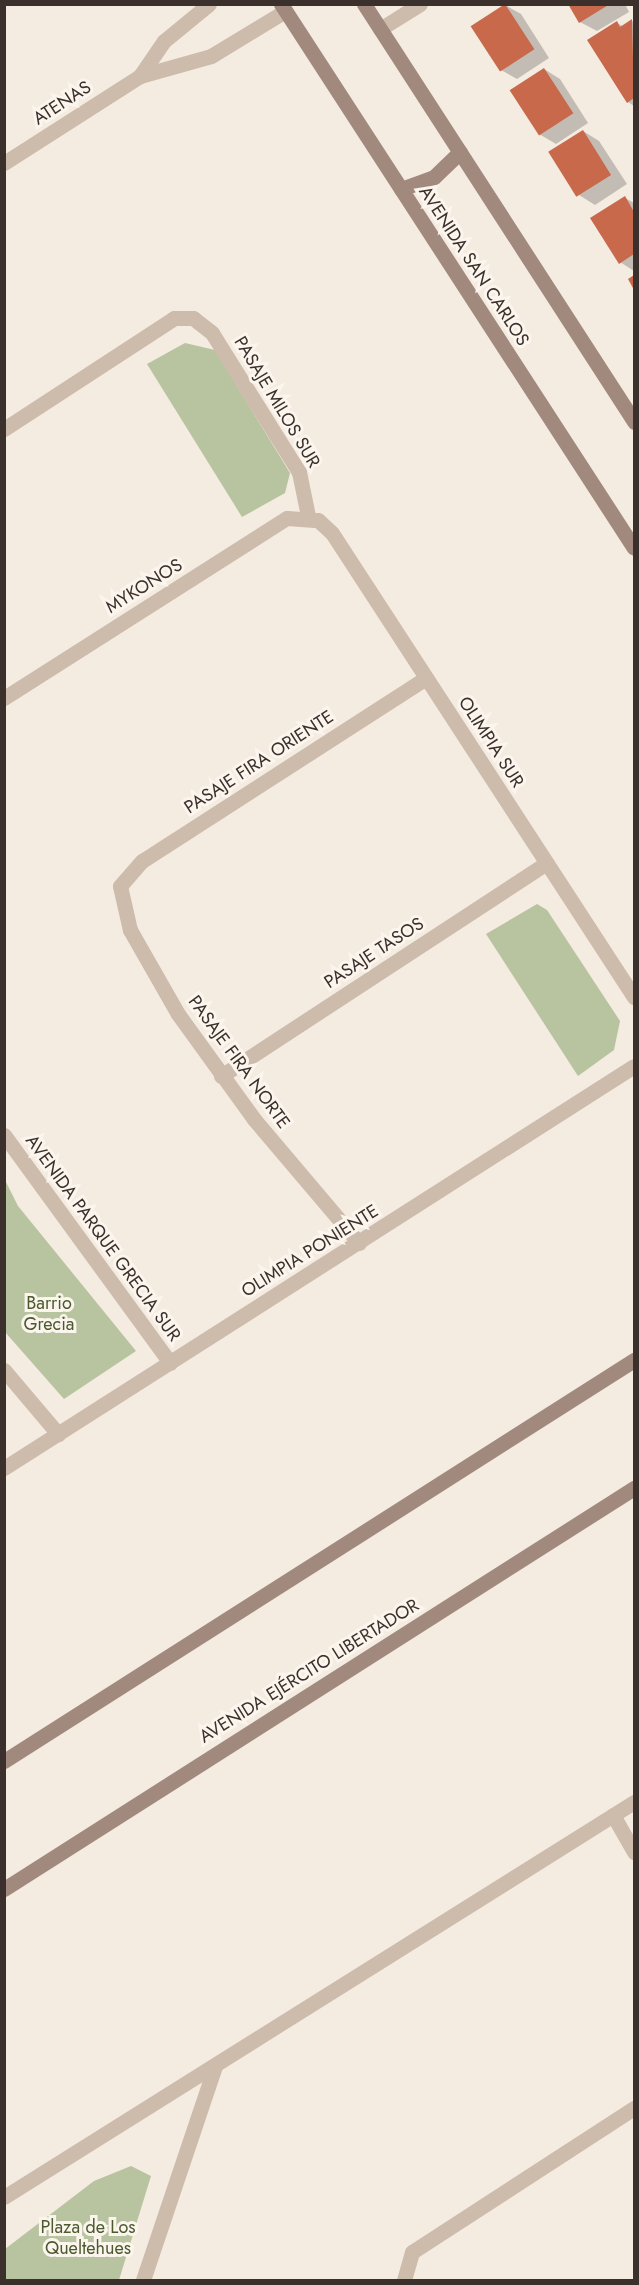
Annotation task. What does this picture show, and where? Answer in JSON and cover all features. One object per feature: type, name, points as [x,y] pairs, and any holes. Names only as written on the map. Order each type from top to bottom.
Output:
[{"type":"main road","points":[[364,4],[634,422]]},
{"type":"main road","name":"AVENIDA SAN CARLOS","points":[[283,8],[634,548]]},
{"type":"main road","points":[[402,189],[434,177],[460,152]]},
{"type":"main road","points":[[4,1761],[634,1360]]},
{"type":"main road","name":"AVENIDA EJÉRCITO LIBERTADOR","points":[[4,1889],[634,1488]]},
{"type":"street","name":"ATENAS","points":[[140,76],[164,41],[209,4]]},
{"type":"street","points":[[380,29],[420,4]]},
{"type":"street","name":"ATENAS","points":[[4,163],[140,76],[211,56],[283,8]]},
{"type":"street","name":"PASAJE MILOS SUR","points":[[4,429],[174,318],[193,318],[212,333],[299,472],[308,516]]},
{"type":"street","name":"OLIMPIA SUR","points":[[308,516],[332,533],[634,997]]},
{"type":"street","name":"MYKONOS","points":[[4,698],[287,518],[308,516]]},
{"type":"street","name":"PASAJE FIRA ORIENTE","points":[[120,886],[142,861],[426,678]]},
{"type":"street","name":"PASAJE TASOS","points":[[221,1076],[547,863]]},
{"type":"street","name":"PASAJE FIRA NORTE","points":[[120,886],[130,930],[221,1076],[359,1243]]},
{"type":"street","name":"OLIMPIA PONIENTE","points":[[4,1468],[634,1066]]},
{"type":"street","name":"AVENIDA PARQUE GRECIA SUR","points":[[4,1136],[170,1363]]},
{"type":"street","points":[[4,1370],[58,1434]]},
{"type":"street","points":[[4,2198],[634,1802]]},
{"type":"street","points":[[613,1815],[634,1851]]},
{"type":"street","points":[[143,2280],[215,2066]]},
{"type":"street","points":[[404,2280],[411,2252],[634,2108]]},
{"type":"green space","points":[[185,343],[215,350],[290,473],[285,493],[242,517],[147,364]]},
{"type":"green space","points":[[537,904],[547,910],[620,1021],[614,1050],[578,1076],[486,934]]},
{"type":"green space","name":"Barrio Grecia","points":[[5,1180],[18,1206],[136,1351],[64,1399],[5,1332]]},
{"type":"green space","name":"Plaza de Los Queltehues","points":[[131,2166],[151,2176],[119,2280],[5,2280],[5,2249],[94,2181]]},
{"type":"building","points":[[505,4],[534,49],[500,72],[471,26]]},
{"type":"building","points":[[568,4],[610,4],[579,23]]},
{"type":"building","points":[[632,19],[634,98],[627,103],[587,40],[617,21],[620,27]]},
{"type":"building","points":[[544,68],[573,113],[539,136],[510,90]]},
{"type":"building","points":[[583,130],[611,175],[576,197],[548,152]]},
{"type":"building","points":[[625,196],[634,212],[634,254],[619,264],[590,218]]},
{"type":"building","points":[[634,275],[634,290],[628,279]]}]
